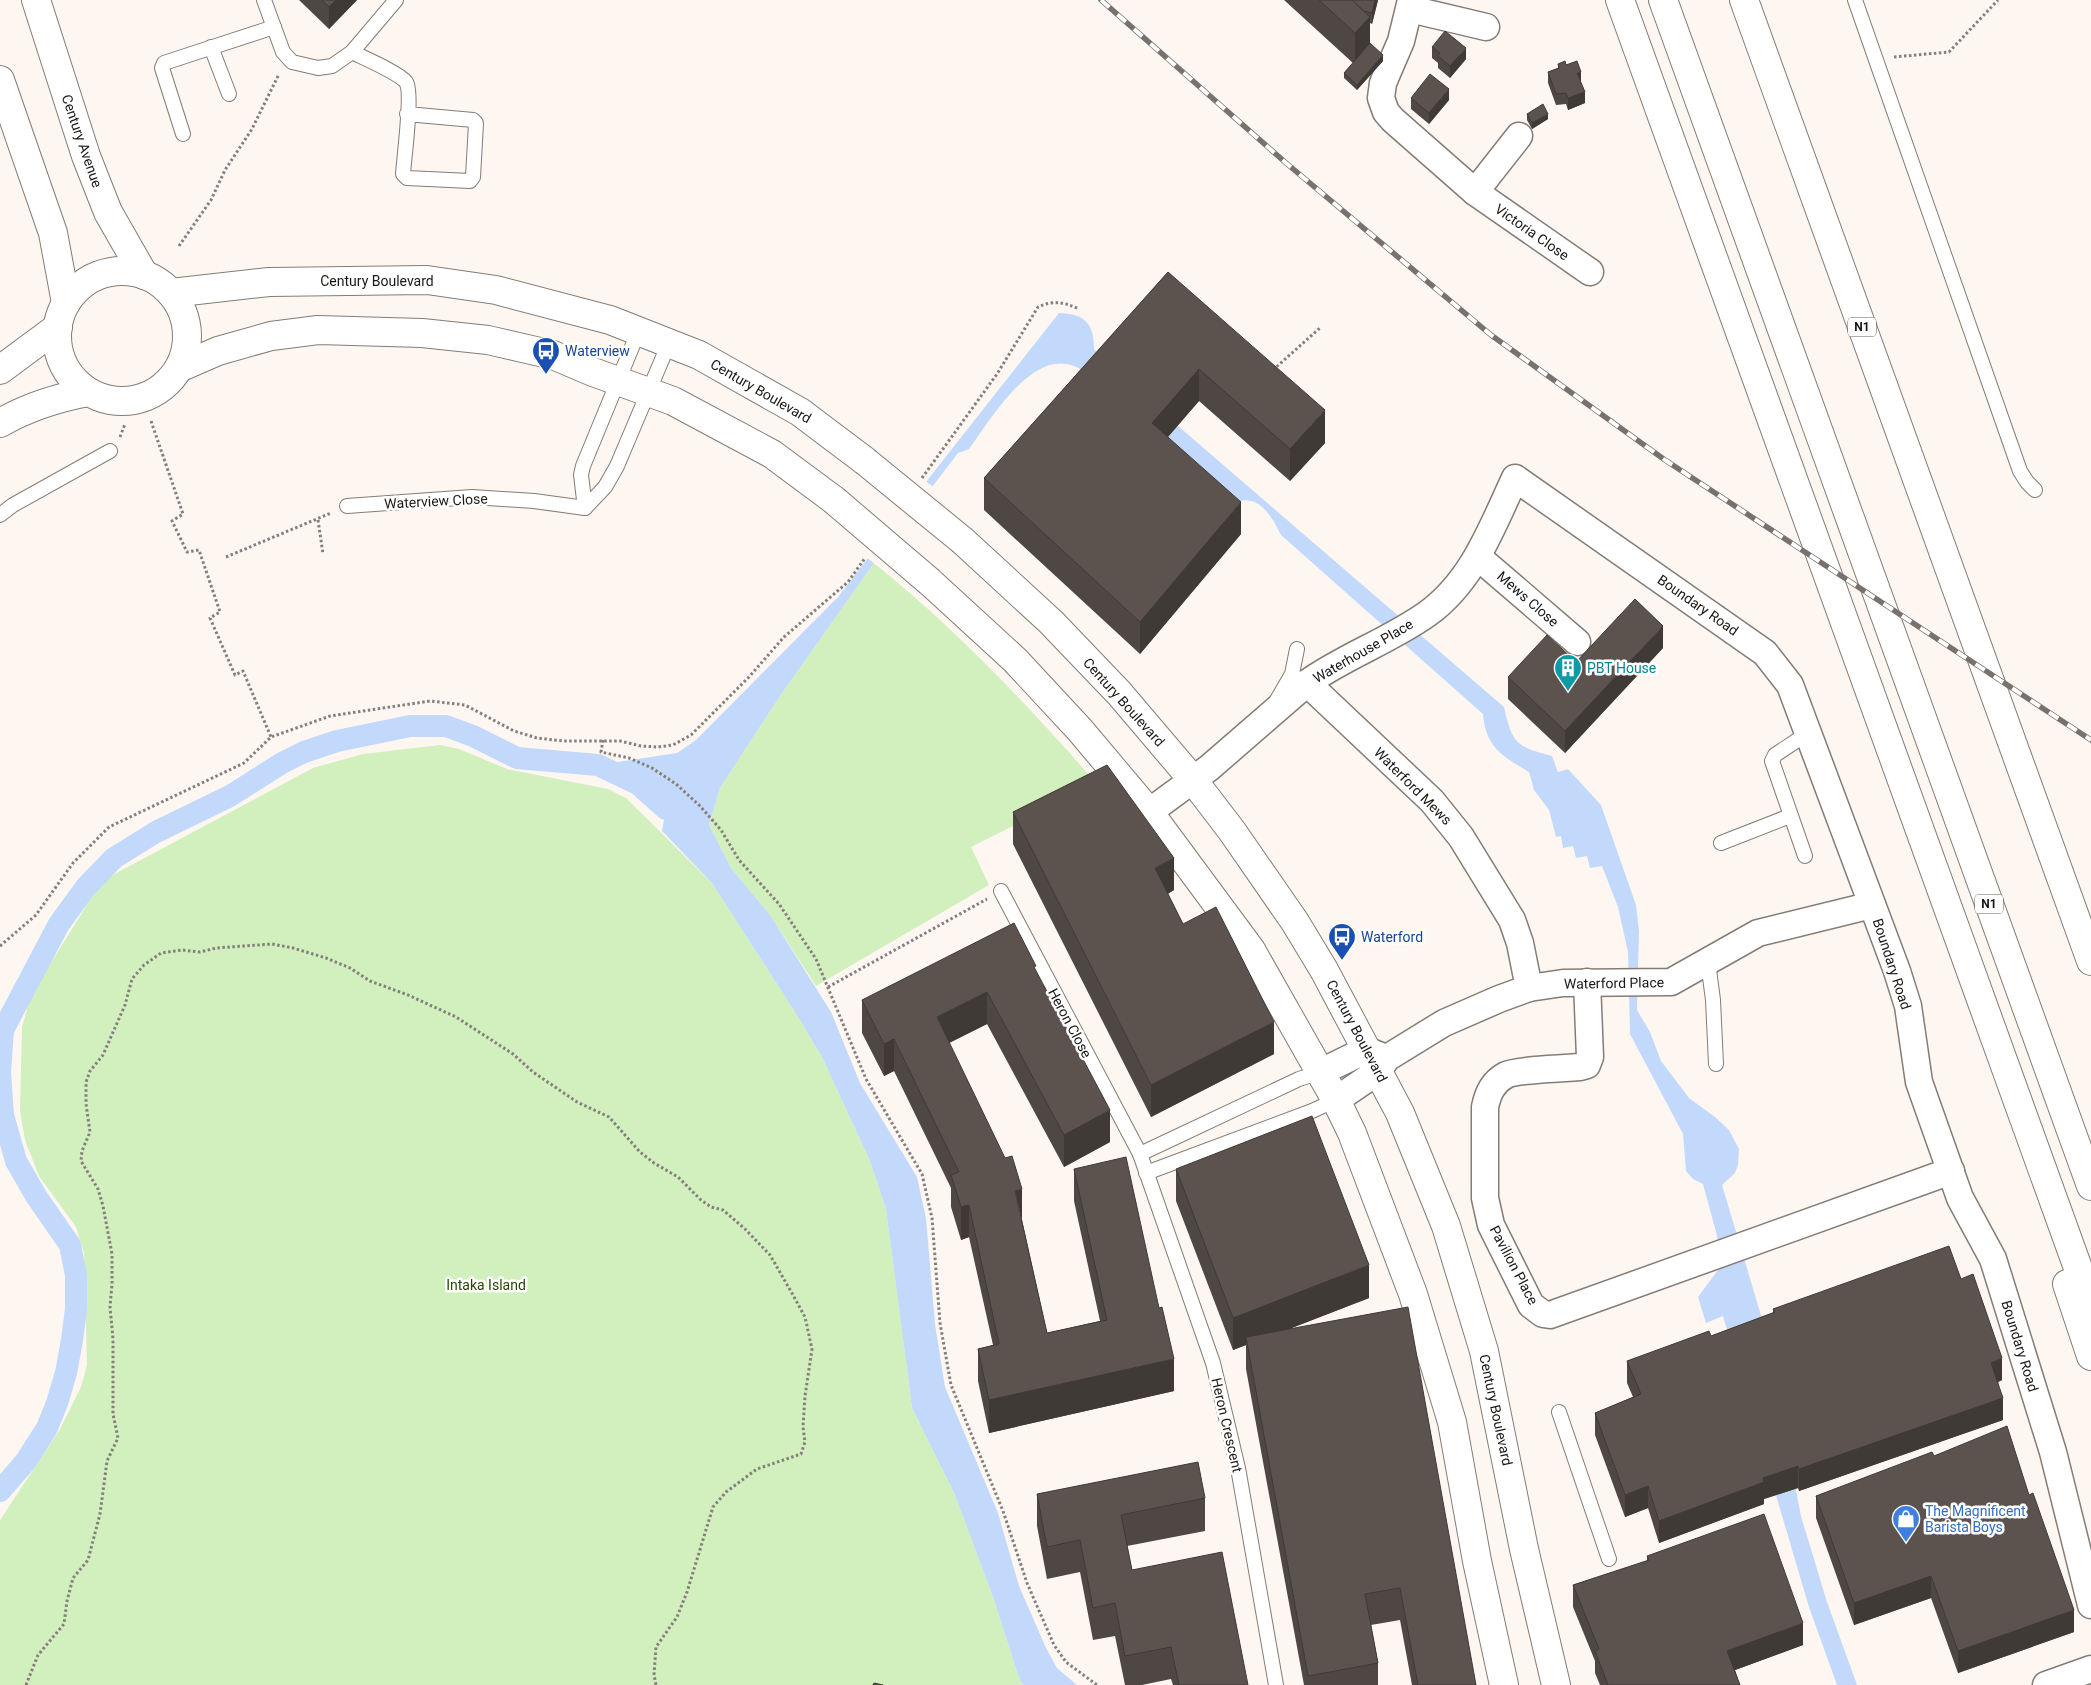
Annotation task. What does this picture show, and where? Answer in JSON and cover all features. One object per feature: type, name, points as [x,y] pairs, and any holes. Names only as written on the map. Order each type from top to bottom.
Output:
[{"type":"main road","name":"Century Avenue","points":[[36,0],[92,172],[108,212],[144,275]]},
{"type":"main road","points":[[1620,0],[2091,1304]]},
{"type":"main road","name":"N1","points":[[1663,0],[2091,1186]]},
{"type":"main road","name":"N1","points":[[1744,0],[2091,961]]},
{"type":"main road","points":[[0,80],[54,233],[62,315],[57,344],[63,364],[75,381],[88,392],[110,400],[126,401],[138,399],[163,386],[179,368],[186,345],[187,329],[182,310],[171,293],[158,282],[144,275],[119,271],[98,275],[80,286],[62,315],[0,370]]},
{"type":"main road","name":"Century Boulevard","points":[[171,293],[269,282],[427,280],[496,290],[561,306],[639,330],[699,355],[800,412],[865,461],[963,541],[1051,622],[1119,693],[1193,780],[1232,831],[1296,922],[1377,1060],[1446,1226],[1484,1351],[1524,1549],[1556,1685]]},
{"type":"main road","points":[[179,368],[218,351],[271,336],[318,330],[422,333],[488,340],[553,355],[593,372],[673,401],[772,454],[834,500],[930,582],[1015,660],[1080,730],[1149,812],[1251,950],[1321,1072],[1352,1133],[1414,1294],[1452,1422],[1477,1561],[1504,1685]]},
{"type":"main road","points":[[0,423],[22,410],[88,392]]},
{"type":"main road","points":[[1847,629],[2091,1356]]},
{"type":"street","points":[[1410,5],[1486,27]]},
{"type":"street","name":"Victoria Close","points":[[1410,5],[1401,41],[1382,83],[1381,98],[1386,112],[1475,192],[1590,272]]},
{"type":"street","points":[[1475,192],[1519,136]]},
{"type":"street","name":"Waterhouse Place","points":[[1149,812],[1193,780],[1307,683],[1323,672],[1415,622],[1443,601],[1458,586],[1478,557],[1514,478]]},
{"type":"street","name":"Boundary Road","points":[[1514,478],[1765,653],[1790,686],[1908,1006],[1919,1082],[1950,1171],[1968,1214],[1993,1259],[2053,1452],[2091,1605]]},
{"type":"street","name":"Mews Close","points":[[1478,557],[1577,642]]},
{"type":"street","name":"Waterford Mews","points":[[1307,683],[1432,801],[1450,822],[1512,920],[1520,943],[1529,988]]},
{"type":"street","name":"Waterford Place","points":[[1377,1060],[1444,1023],[1529,988],[1587,982],[1671,982],[1758,933],[1872,905]]},
{"type":"street","name":"Pavilion Place","points":[[1587,982],[1590,1057],[1587,1065],[1510,1073],[1492,1086],[1487,1096],[1485,1107],[1485,1198],[1491,1225],[1531,1305],[1543,1314],[1550,1315],[1950,1171]]},
{"type":"street","points":[[1321,1072],[1377,1060]]},
{"type":"street","points":[[1336,1100],[1377,1060]]},
{"type":"street","points":[[2046,1685],[2091,1669]]},
{"type":"lane","points":[[264,0],[283,52],[292,62],[318,68],[332,66],[352,52],[396,0]]},
{"type":"lane","points":[[1856,0],[2020,471],[2035,490]]},
{"type":"lane","points":[[183,134],[162,68],[165,61],[274,27]]},
{"type":"lane","points":[[211,47],[229,94]]},
{"type":"lane","points":[[352,52],[399,77],[406,83],[409,90],[407,114],[403,174],[407,178],[470,181],[473,177],[477,127],[475,121],[407,114]]},
{"type":"lane","points":[[585,508],[581,476],[583,466],[620,381],[639,330]]},
{"type":"lane","points":[[585,508],[605,486],[617,466],[669,343]]},
{"type":"lane","points":[[0,515],[13,505],[110,451]]},
{"type":"lane","name":"Waterview Close","points":[[347,506],[472,497],[534,501],[585,508]]},
{"type":"lane","points":[[1261,723],[1292,674],[1297,649]]},
{"type":"lane","points":[[1804,856],[1772,761],[1775,755],[1808,733]]},
{"type":"lane","points":[[1720,842],[1790,816]]},
{"type":"lane","name":"Heron Close","points":[[1001,891],[1140,1154]]},
{"type":"lane","points":[[1708,962],[1713,1000],[1716,1064]]},
{"type":"lane","points":[[1140,1154],[1299,1079],[1321,1072]]},
{"type":"lane","points":[[1146,1173],[1312,1111],[1336,1100]]},
{"type":"lane","name":"Heron Crescent","points":[[1140,1154],[1212,1363],[1238,1468],[1276,1685]]},
{"type":"lane","points":[[1559,1412],[1609,1559]]},
{"type":"path","points":[[1876,59],[1949,52],[1998,0]]},
{"type":"path","points":[[179,246],[211,200],[225,170],[252,129],[281,71],[292,62]]},
{"type":"path","points":[[1272,371],[1321,327]]},
{"type":"path","points":[[151,421],[183,514],[172,521],[187,552],[199,550],[220,612],[210,618],[235,674],[243,671],[271,737]]},
{"type":"path","points":[[122,433],[125,424]]},
{"type":"path","points":[[226,557],[318,520],[347,506]]},
{"type":"path","points":[[318,520],[323,554]]},
{"type":"path","points":[[0,946],[36,916],[72,863],[109,827],[244,764],[271,737],[330,716],[430,701],[465,706],[514,731],[538,738],[564,741],[603,740],[601,752],[628,758],[652,768],[676,784],[694,800],[721,830],[739,860],[779,904],[816,959],[866,1079],[922,1174],[932,1218],[940,1323],[951,1384],[1003,1511],[1027,1583],[1054,1646],[1066,1662],[1097,1685]]},
{"type":"path","points":[[828,987],[1001,891]]},
{"type":"path","points":[[26,1685],[38,1655],[64,1624],[73,1578],[88,1560],[100,1514],[107,1461],[118,1438],[113,1414],[114,1339],[110,1307],[112,1254],[98,1189],[81,1161],[82,1151],[90,1132],[86,1093],[90,1071],[103,1056],[126,1005],[132,979],[144,965],[161,954],[182,950],[200,952],[216,948],[272,944],[326,958],[350,968],[370,981],[408,995],[456,1017],[513,1054],[533,1072],[577,1102],[609,1118],[640,1152],[678,1177],[701,1200],[711,1207],[723,1210],[745,1229],[770,1256],[805,1317],[812,1348],[805,1396],[803,1427],[805,1442],[801,1454],[757,1469],[726,1492],[713,1507],[687,1592],[677,1616],[656,1647],[654,1675],[656,1685]]},
{"type":"green space","points":[[874,563],[934,614],[962,641],[1045,725],[1097,784],[971,847],[989,885],[816,986],[770,915],[731,868],[709,825],[720,788],[780,696]]},
{"type":"green space","name":"Intaka Island","points":[[440,745],[459,749],[507,769],[608,789],[626,798],[712,883],[793,1009],[822,1057],[870,1161],[886,1209],[912,1408],[955,1495],[993,1597],[1020,1681],[1024,1685],[0,1685],[0,1520],[59,1431],[81,1387],[87,1365],[84,1253],[76,1227],[39,1176],[25,1140],[20,1111],[22,1027],[31,995],[93,895],[109,877],[313,768],[363,754]]},
{"type":"water","points":[[1059,313],[1082,318],[1090,326],[1094,340],[1094,349],[1105,363],[1504,707],[1510,729],[1518,742],[1530,750],[1552,756],[1558,772],[1568,769],[1601,805],[1636,905],[1639,931],[1637,1010],[1650,1032],[1661,1061],[1689,1098],[1729,1130],[1739,1149],[1738,1165],[1735,1173],[1722,1185],[1763,1322],[1801,1516],[1827,1602],[1857,1685],[1837,1685],[1809,1607],[1723,1316],[1706,1323],[1698,1297],[1724,1262],[1703,1184],[1693,1179],[1686,1171],[1683,1134],[1630,1034],[1628,952],[1618,907],[1602,866],[1590,868],[1587,856],[1576,858],[1573,846],[1563,848],[1561,836],[1556,837],[1549,810],[1534,790],[1529,772],[1511,761],[1497,749],[1487,734],[1483,714],[1281,535],[1270,516],[1260,505],[1247,500],[1240,501],[1094,378],[1074,366],[1058,364],[1042,368],[1027,377],[1013,391],[969,449],[958,453],[874,563],[780,696],[720,788],[709,825],[731,868],[770,915],[831,1012],[860,1083],[917,1177],[926,1218],[935,1324],[945,1387],[998,1513],[1019,1586],[1046,1648],[1057,1668],[1077,1685],[1024,1685],[1020,1681],[993,1597],[955,1495],[912,1408],[886,1209],[870,1161],[822,1057],[793,1009],[712,883],[662,831],[666,809],[638,784],[598,765],[677,753],[696,740],[838,597]]},
{"type":"pier","points":[[924,480],[935,488],[876,565],[866,557]]},
{"type":"building","points":[[322,0],[336,0],[329,7]]},
{"type":"building","points":[[1319,0],[1352,0],[1370,17],[1355,33]]},
{"type":"building","points":[[1352,0],[1375,0],[1372,13],[1364,11]]},
{"type":"building","points":[[1445,31],[1466,48],[1450,66],[1438,56],[1440,53],[1432,47]]},
{"type":"building","points":[[1370,43],[1383,55],[1357,85],[1344,73]]},
{"type":"building","points":[[1565,61],[1566,65],[1577,61],[1581,72],[1577,73],[1585,92],[1568,98],[1566,93],[1556,94],[1548,72],[1559,68],[1558,64]]},
{"type":"building","points":[[1430,74],[1449,89],[1429,113],[1411,98]]},
{"type":"building","points":[[1543,104],[1548,114],[1532,123],[1527,114]]},
{"type":"building","points":[[1168,272],[1325,410],[1290,449],[1199,369],[1152,423],[1241,502],[1140,622],[984,478]]},
{"type":"building","points":[[1635,599],[1663,626],[1565,731],[1508,677],[1547,635],[1576,662]]},
{"type":"building","points":[[1107,765],[1174,858],[1155,868],[1183,924],[1216,907],[1274,1022],[1151,1085],[1013,812]]},
{"type":"building","points":[[1014,923],[1036,966],[1034,967],[1110,1110],[1064,1135],[987,992],[937,1017],[1005,1158],[1012,1156],[1022,1189],[1015,1191],[1047,1333],[1107,1320],[1074,1169],[1126,1157],[1159,1308],[1162,1307],[1174,1359],[989,1400],[978,1349],[999,1344],[969,1205],[961,1207],[951,1175],[959,1172],[894,1039],[884,1044],[862,1000]]},
{"type":"building","points":[[1312,1116],[1369,1265],[1233,1318],[1176,1169]]},
{"type":"building","points":[[1949,1246],[1961,1279],[1973,1274],[2002,1358],[1991,1363],[2003,1398],[1799,1469],[1798,1466],[1763,1478],[1764,1482],[1659,1521],[1648,1486],[1625,1495],[1595,1413],[1641,1394],[1627,1361],[1709,1331],[1711,1336],[1775,1312],[1773,1309]]},
{"type":"building","points":[[1408,1307],[1476,1685],[1418,1685],[1400,1588],[1365,1594],[1378,1663],[1308,1676],[1246,1337]]},
{"type":"building","points":[[2007,1426],[2029,1495],[2033,1493],[2074,1610],[1958,1651],[1931,1576],[1854,1603],[1816,1496],[1932,1452],[1934,1456]]},
{"type":"building","points":[[1198,1462],[1205,1498],[1121,1515],[1132,1570],[1222,1552],[1248,1685],[1179,1685],[1171,1647],[1125,1656],[1115,1603],[1093,1608],[1080,1540],[1047,1547],[1037,1494]]},
{"type":"building","points":[[1764,1514],[1803,1623],[1727,1651],[1740,1685],[1608,1685],[1595,1651],[1599,1649],[1573,1585],[1649,1560],[1647,1556]]},
{"type":"waterway","points":[[0,1491],[26,1461],[47,1428],[66,1373],[76,1309],[76,1275],[70,1245],[36,1196],[16,1161],[3,1115],[0,1072],[3,1030],[59,924],[86,887],[114,858],[156,832],[230,796],[282,763],[304,752],[337,741],[410,726],[446,726],[473,736],[517,758],[598,765],[638,784],[666,809]]},
{"type":"railway","points":[[1101,0],[1286,163],[1491,335],[1665,460],[2091,740]]},
{"type":"place","name":"Waterview","points":[[546,375]]},
{"type":"place","name":"PBT House","points":[[1568,692]]},
{"type":"place","name":"Waterford","points":[[1342,961]]},
{"type":"place","name":"The Magnificent Barista Boys","points":[[1906,1543]]}]
